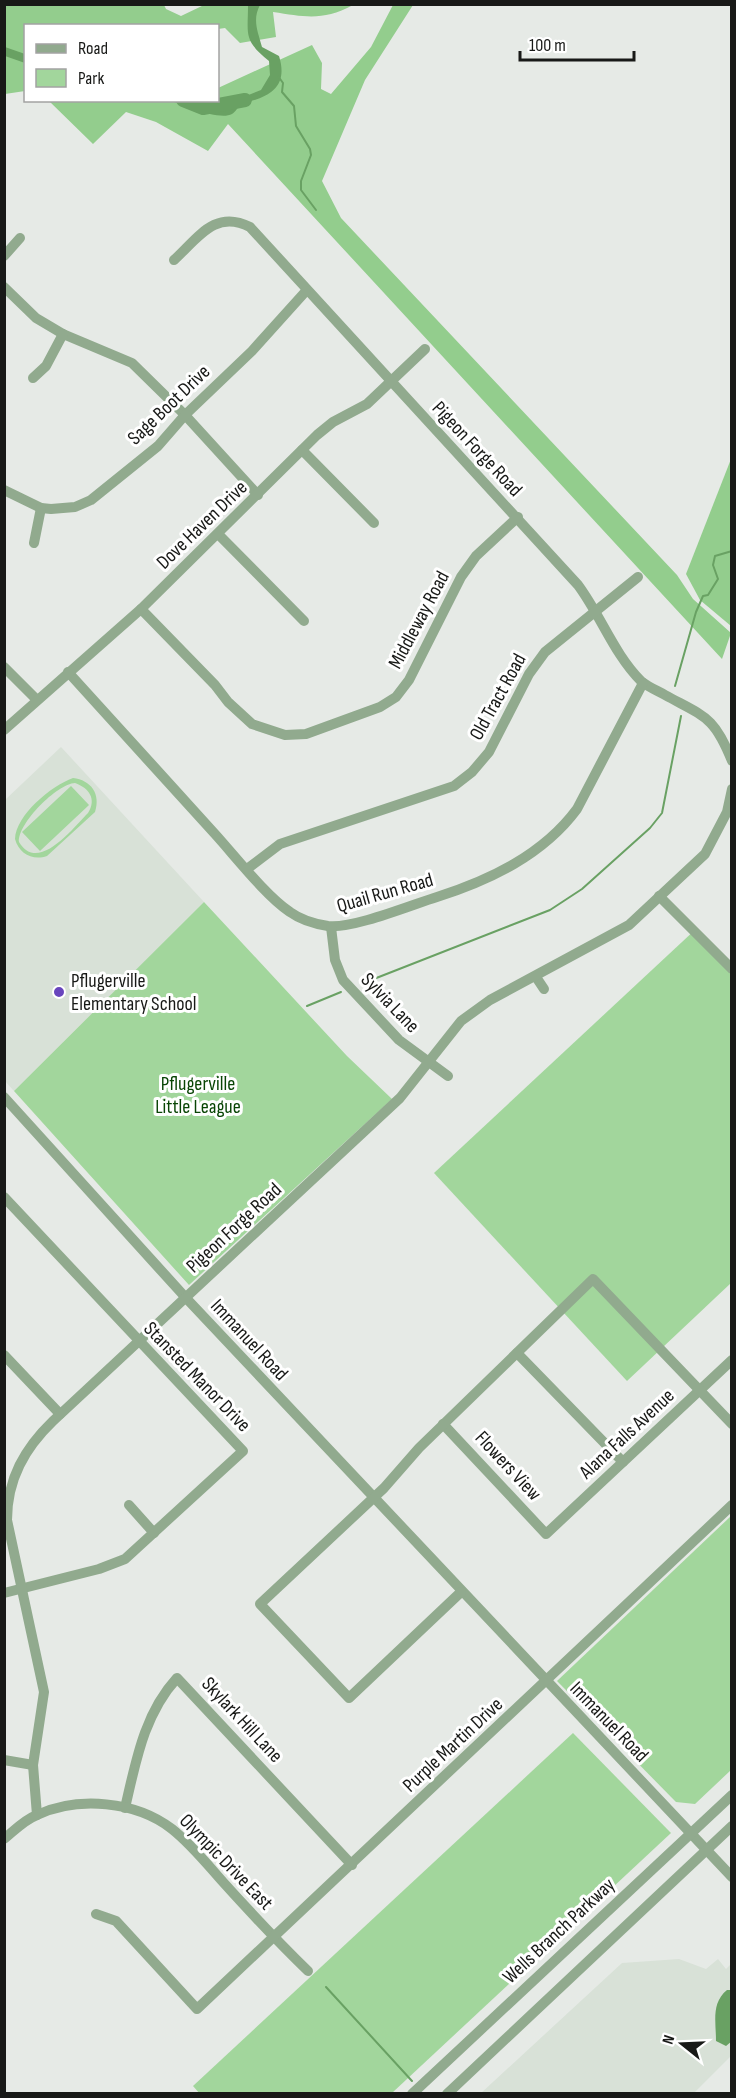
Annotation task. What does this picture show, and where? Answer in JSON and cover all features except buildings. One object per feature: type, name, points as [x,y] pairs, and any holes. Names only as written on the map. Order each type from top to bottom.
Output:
[{"type":"street","name":"Pigeon Forge Road","points":[[174,260],[214,223],[230,219],[250,227],[390,382],[518,517],[596,609],[616,649],[643,683],[710,719],[722,736],[732,761]]},
{"type":"street","points":[[4,256],[20,238]]},
{"type":"street","points":[[4,287],[36,318],[63,334],[132,363],[185,415],[258,495]]},
{"type":"street","name":"Sage Boot Drive","points":[[4,490],[41,508],[75,507],[91,500],[158,446],[185,415],[252,351],[306,291]]},
{"type":"street","points":[[33,378],[46,366],[63,334]]},
{"type":"street","name":"Dove Haven Drive","points":[[4,730],[141,609],[302,450],[333,422],[366,404],[425,349]]},
{"type":"street","points":[[302,450],[374,523]]},
{"type":"street","points":[[34,543],[41,508]]},
{"type":"street","name":"Middleway Road","points":[[141,609],[215,685],[228,702],[252,724],[285,735],[306,734],[380,707],[396,697],[409,680],[461,577],[476,556],[518,517]]},
{"type":"street","points":[[218,534],[304,621]]},
{"type":"street","name":"Old Tract Road","points":[[247,869],[280,844],[454,786],[472,772],[489,753],[529,674],[545,652],[638,577]]},
{"type":"street","points":[[4,667],[37,700]]},
{"type":"street","name":"Quail Run Road","points":[[68,672],[247,869],[290,912],[311,922],[331,927],[362,921],[473,885],[504,870],[543,844],[563,828],[577,809],[643,683]]},
{"type":"street","name":"Pigeon Forge Road","points":[[37,1815],[33,1765],[44,1692],[9,1538],[6,1500],[26,1450],[60,1414],[400,1098],[461,1021],[490,1000],[629,925],[705,854],[727,812],[732,789]]},
{"type":"street","points":[[659,896],[729,963]]},
{"type":"street","name":"Sylvia Lane","points":[[331,927],[335,960],[343,980],[399,1040],[427,1063],[448,1076]]},
{"type":"street","points":[[536,977],[544,989]]},
{"type":"street","name":"Immanuel Road","points":[[4,1097],[186,1298],[732,1877]]},
{"type":"street","name":"Stansted Manor Drive","points":[[4,1197],[243,1451],[125,1559],[99,1569],[4,1593]]},
{"type":"street","points":[[461,1592],[349,1698],[260,1604],[373,1498],[443,1424],[593,1279],[732,1424]]},
{"type":"street","points":[[517,1353],[623,1462]]},
{"type":"street","points":[[4,1355],[60,1414]]},
{"type":"street","name":"Alana Falls Avenue","points":[[546,1533],[732,1360]]},
{"type":"street","name":"Flowers View","points":[[443,1424],[546,1533]]},
{"type":"street","points":[[129,1505],[154,1533]]},
{"type":"street","name":"Purple Martin Drive","points":[[96,1914],[116,1921],[197,2009],[732,1505]]},
{"type":"street","name":"Skylark Hill Lane","points":[[125,1808],[148,1722],[163,1694],[177,1678],[352,1865]]},
{"type":"street","points":[[4,1760],[33,1765]]},
{"type":"street","name":"Wells Branch Parkway","points":[[419,2091],[732,1795]]},
{"type":"street","name":"Olympic Drive East","points":[[4,1839],[37,1815],[62,1806],[96,1804],[125,1808],[147,1815],[172,1828],[274,1938],[308,1971]]},
{"type":"street","name":"Wells Branch Parkway","points":[[447,2094],[732,1826]]},
{"type":"shaded area","points":[[4,5],[164,5],[166,9],[181,16],[204,5],[353,5],[323,16],[273,12],[276,37],[240,43],[225,28],[219,29],[219,24],[24,24],[24,91],[5,94]]},
{"type":"shaded area","points":[[248,5],[260,5],[256,21],[262,47],[279,56],[281,67],[279,84],[274,90],[260,98],[242,103],[233,113],[226,116],[210,114],[174,102],[207,102],[221,106],[261,90],[270,75],[269,61],[255,48],[248,30]]},
{"type":"shaded area","points":[[393,5],[413,5],[365,80],[322,181],[341,218],[677,575],[693,599],[731,633],[722,659],[228,124],[208,151],[156,122],[126,112],[93,144],[50,102],[219,102],[219,88],[312,45],[322,63],[321,89],[331,94],[371,47]]},
{"type":"shaded area","points":[[5,47],[24,54],[24,63],[5,56]]},
{"type":"shaded area","points":[[731,459],[731,626],[700,600],[686,574]]},
{"type":"shaded area","name":"Pflugerville Elementary School","points":[[61,747],[204,902],[14,1091],[5,1081],[5,800]]},
{"type":"shaded area","points":[[679,1959],[706,1969],[718,1959],[726,1969],[731,1964],[731,2056],[694,2093],[480,2094],[622,1963]]},
{"type":"shaded area","points":[[727,1990],[731,1990],[732,2041],[726,2046],[716,2041],[715,2020],[716,2007]]},
{"type":"green space","points":[[73,778],[89,785],[97,799],[95,812],[47,856],[37,858],[27,855],[20,849],[15,839],[21,820],[45,794]],"holes":[[[75,783],[88,791],[92,799],[88,813],[55,845],[36,853],[27,851],[19,842],[20,834],[32,815],[59,790]]]},
{"type":"green space","points":[[71,786],[89,805],[40,851],[22,832]]},
{"type":"green space","name":"Pflugerville Little League","points":[[204,902],[347,1056],[392,1099],[189,1285],[14,1091]]},
{"type":"green space","points":[[697,928],[731,969],[731,1283],[627,1381],[434,1173]]},
{"type":"green space","points":[[731,1516],[731,1770],[695,1804],[676,1802],[557,1681]]},
{"type":"green space","points":[[573,1733],[671,1833],[392,2093],[200,2094],[193,2086]]},
{"type":"waterway","points":[[278,76],[283,83],[282,92],[294,106],[296,126],[310,149],[311,155],[301,181],[301,190],[316,210]]},
{"type":"waterway","points":[[188,102],[203,108],[245,100]]},
{"type":"waterway","points":[[675,686],[696,612],[703,596],[708,595],[718,579],[713,565],[715,556],[732,551]]},
{"type":"waterway","points":[[361,984],[550,910],[582,889],[650,828],[662,813],[681,716]]},
{"type":"waterway","points":[[307,1006],[341,992]]},
{"type":"waterway","points":[[326,1987],[412,2081]]},
{"type":"place","name":"Pflugerville Elementary School","points":[[59,992]]}]
